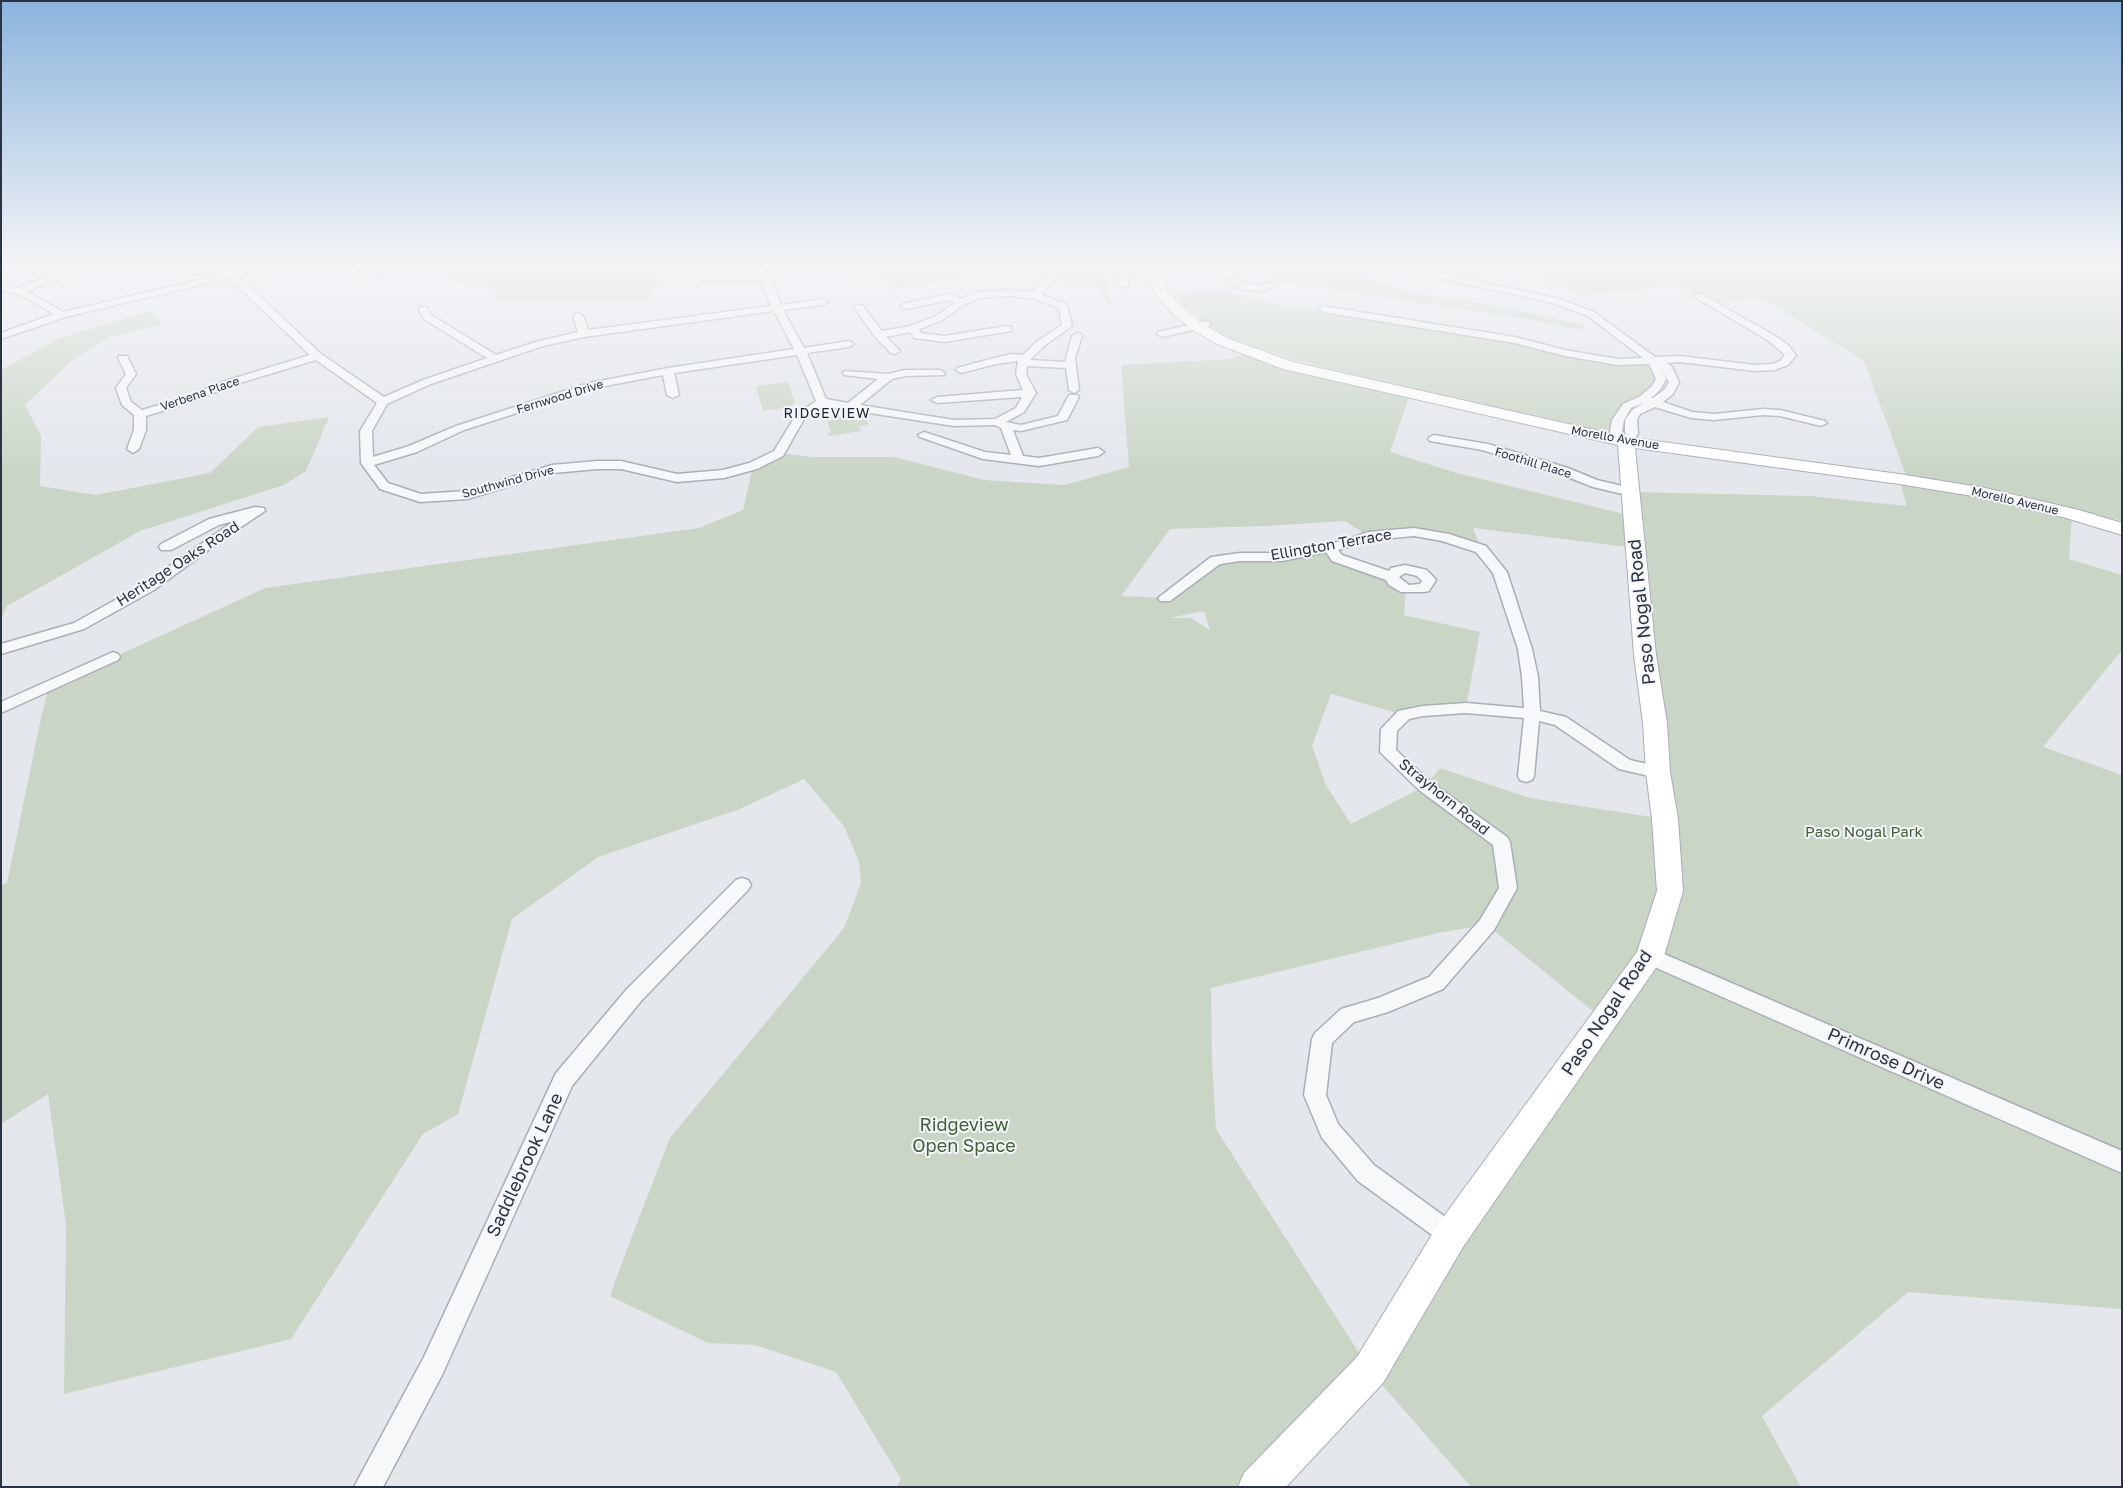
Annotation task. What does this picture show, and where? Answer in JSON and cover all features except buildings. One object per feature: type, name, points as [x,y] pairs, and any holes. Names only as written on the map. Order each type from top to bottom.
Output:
[{"type":"street","points":[[291,332],[317,356],[384,402]]},
{"type":"street","points":[[452,332],[495,359]]},
{"type":"street","points":[[367,463],[366,430],[384,402],[427,382],[540,344],[596,332]]},
{"type":"street","points":[[790,332],[801,352],[822,402],[946,422],[1001,424],[1021,428],[1063,418],[1074,394],[1070,358],[1077,336]]},
{"type":"street","points":[[877,332],[895,351]]},
{"type":"street","points":[[879,335],[891,332]]},
{"type":"street","points":[[916,332],[918,336],[944,339],[990,332]]},
{"type":"street","points":[[1030,392],[1022,374],[1024,360],[1059,332]]},
{"type":"street","points":[[1162,334],[1169,332]]},
{"type":"street","name":"Morello Avenue","points":[[1211,332],[1222,340],[1288,366],[1625,436],[1986,493],[2072,514],[2122,529]]},
{"type":"street","points":[[1468,332],[1515,340],[1594,359],[1618,362],[1694,360],[1755,368],[1774,367],[1784,363],[1791,355],[1785,348],[1762,332]]},
{"type":"street","points":[[1614,333],[1654,361],[1666,367],[1674,382],[1669,392],[1654,403],[1636,412],[1625,436]]},
{"type":"street","name":"Fernwood Drive","points":[[367,463],[413,449],[460,428],[593,385],[668,371],[849,344]]},
{"type":"street","name":"Verbena Place","points":[[140,414],[190,399],[229,383],[317,356]]},
{"type":"street","points":[[961,370],[994,360],[1012,357],[1070,365]]},
{"type":"street","points":[[124,358],[131,374],[120,388],[126,404],[140,414],[140,430],[133,449]]},
{"type":"street","points":[[1625,436],[1618,420],[1627,406],[1643,399],[1656,388],[1661,379],[1654,366],[1654,361]]},
{"type":"street","points":[[668,371],[673,395]]},
{"type":"street","points":[[848,373],[888,377],[905,373],[940,373]]},
{"type":"street","points":[[850,406],[888,377]]},
{"type":"street","points":[[937,400],[1030,392]]},
{"type":"street","points":[[1001,424],[1020,410],[1030,392]]},
{"type":"street","points":[[1643,399],[1691,415],[1714,417],[1763,412],[1780,413],[1821,423]]},
{"type":"street","name":"Southwind Drive","points":[[367,463],[384,486],[420,498],[467,495],[552,469],[597,464],[621,465],[677,478],[724,474],[753,466],[779,452],[800,417],[822,402]]},
{"type":"street","points":[[940,440],[946,422]]},
{"type":"street","points":[[1001,424],[1018,459]]},
{"type":"street","points":[[924,435],[984,455],[1039,462],[1098,452]]},
{"type":"street","name":"Morello Avenue","points":[[1625,436],[1987,488],[2122,520]]},
{"type":"street","name":"Paso Nogal Road","points":[[1258,1487],[1370,1370],[1451,1235],[1650,956],[1670,891],[1665,820],[1658,772],[1655,723],[1644,646],[1625,436]]},
{"type":"street","name":"Foothill Place","points":[[1434,439],[1484,447],[1564,471],[1593,483],[1631,492]]},
{"type":"street","name":"Heritage Oaks Road","points":[[1,649],[79,626],[149,587],[224,532],[260,511],[214,522],[166,548]]},
{"type":"street","name":"Ellington Terrace","points":[[1165,598],[1216,560],[1240,557],[1282,556],[1329,548],[1368,536],[1414,532],[1444,537],[1481,549],[1500,572],[1522,641],[1530,677],[1532,714],[1526,776]]},
{"type":"street","points":[[1329,548],[1337,558],[1392,577]]},
{"type":"street","points":[[1,708],[113,657]]},
{"type":"street","name":"Strayhorn Road","points":[[1451,1235],[1366,1173],[1330,1130],[1315,1095],[1322,1039],[1348,1015],[1382,1006],[1436,983],[1487,925],[1508,888],[1501,842],[1425,786],[1388,752],[1389,730],[1404,715],[1423,711],[1466,708],[1532,714],[1560,721],[1625,765],[1658,772]]},
{"type":"street","name":"Saddlebrook Lane","points":[[368,1487],[433,1366],[564,1080],[634,995],[742,885]]},
{"type":"street","name":"Primrose Drive","points":[[1650,956],[2122,1162]]},
{"type":"green space","points":[[79,332],[129,332],[111,337],[76,357],[25,405],[41,436],[40,486],[96,495],[210,473],[258,427],[329,417],[306,471],[284,485],[140,531],[7,606],[1,619],[1,370],[60,338]]},
{"type":"green space","points":[[1219,332],[1468,332],[1515,340],[1593,359],[1654,361],[1661,379],[1656,388],[1627,407],[1616,432],[1564,424],[1298,361],[1224,336]]},
{"type":"green space","points":[[1817,332],[2122,332],[2122,521],[1987,488],[1906,475],[1864,361]]},
{"type":"green space","points":[[1251,352],[1410,394],[1390,452],[1457,473],[1632,516],[1631,492],[1810,496],[1907,506],[1899,479],[2072,515],[2069,559],[2122,575],[2122,650],[2043,747],[2122,775],[2122,1309],[1908,1292],[1762,1416],[1801,1487],[1471,1487],[1370,1371],[1258,1487],[897,1487],[901,1479],[836,1372],[755,1345],[708,1343],[610,1296],[670,1138],[844,928],[861,883],[859,862],[844,826],[804,779],[740,809],[598,857],[512,919],[458,1114],[423,1134],[291,1339],[64,1394],[66,1224],[48,1094],[1,1124],[1,885],[7,883],[49,687],[265,588],[699,528],[743,510],[753,466],[779,453],[813,457],[894,457],[984,480],[1064,485],[1129,467],[1121,365],[1231,359]],"holes":[[[1345,521],[1368,536],[1414,532],[1481,549],[1473,528],[1636,548],[1664,819],[1530,798],[1440,768],[1425,786],[1351,824],[1326,785],[1312,746],[1331,694],[1404,715],[1466,708],[1480,632],[1404,615],[1406,589],[1337,558],[1329,547],[1282,557],[1216,560],[1165,598],[1121,596],[1170,529]],[[1204,611],[1210,630],[1191,618],[1169,618]],[[1487,925],[1605,1021],[1370,1370],[1216,1129],[1212,1059],[1211,988],[1442,932]]]},
{"type":"green space","points":[[788,382],[795,403],[790,407],[763,411],[756,386]]},
{"type":"green space","points":[[855,416],[857,421],[866,419],[868,425],[859,426],[861,431],[829,436],[828,433],[831,432],[827,421]]},
{"type":"district","name":"RIDGEVIEW","points":[[827,414]]},
{"type":"park label","name":"Paso Nogal Park","points":[[1864,832]]},
{"type":"park label","name":"Ridgeview Open Space","points":[[964,1135]]}]
